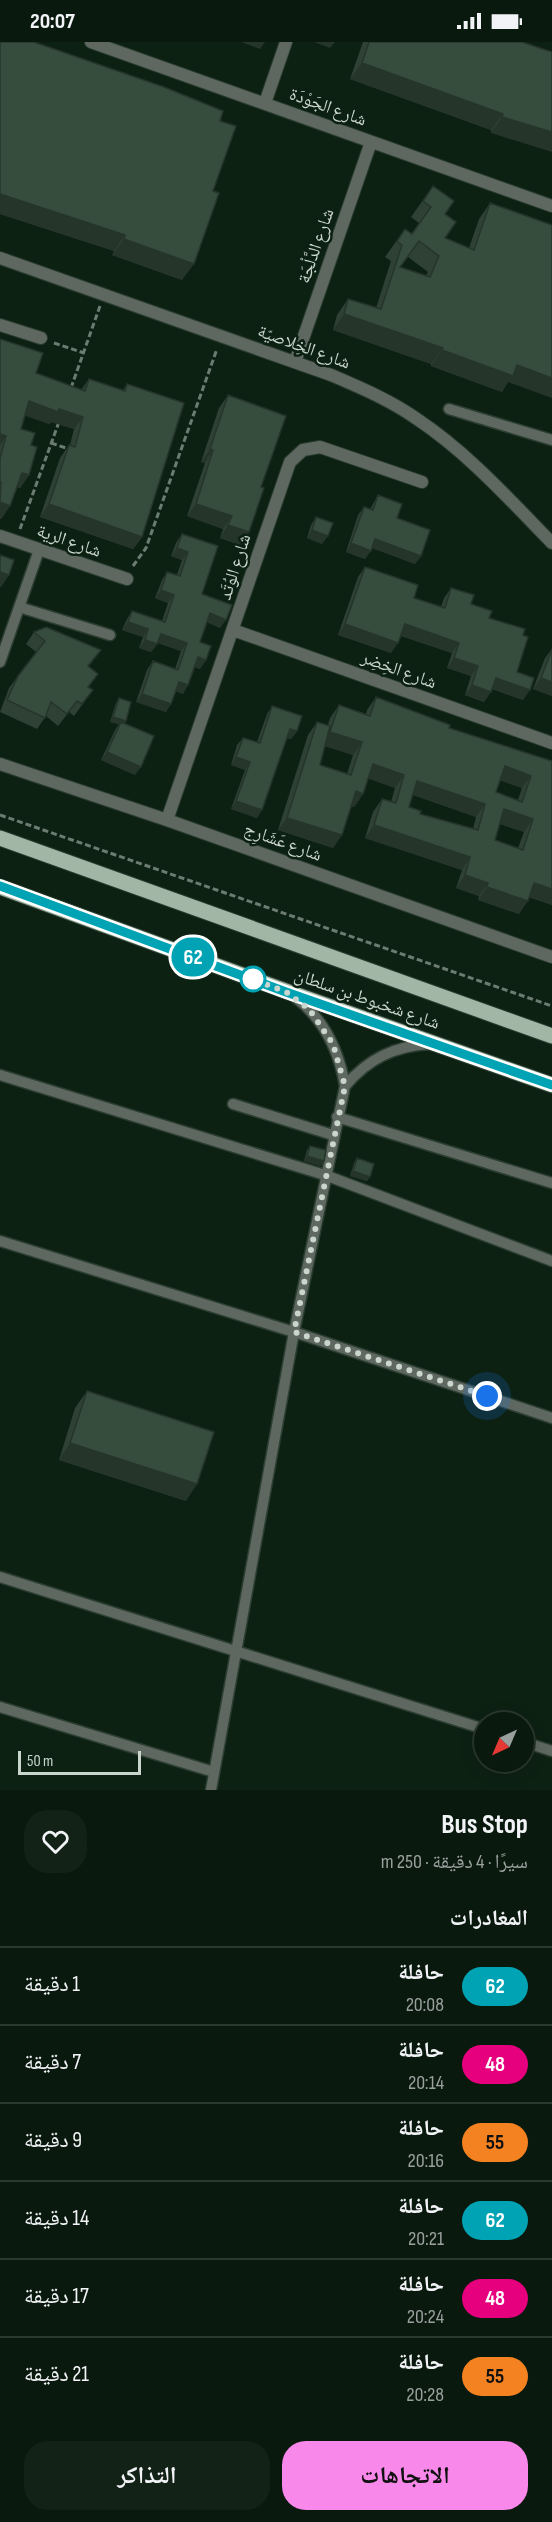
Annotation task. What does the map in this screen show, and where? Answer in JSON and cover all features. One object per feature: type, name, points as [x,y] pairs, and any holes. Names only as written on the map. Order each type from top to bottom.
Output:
[{"type":"main road","name":"شارع شخبوط بن سلطان","points":[[0,838],[552,1036]]},
{"type":"main road","name":"شارع شخبوط بن سلطان","points":[[0,886],[286,992],[552,1085]]},
{"type":"street","name":"شارع الجَوْدَة","points":[[91,42],[552,206]]},
{"type":"street","points":[[265,103],[286,42]]},
{"type":"street","name":"شارع الدَّلْجَة","points":[[295,362],[371,142]]},
{"type":"street","name":"شارع الخِلاصيّة","points":[[0,258],[295,362],[370,392],[417,418],[466,457],[552,543]]},
{"type":"street","points":[[0,325],[41,338]]},
{"type":"street","name":"شارع الوُتَد","points":[[167,820],[286,471],[295,455],[311,447],[320,447],[422,482]]},
{"type":"street","name":"شارع الرية","points":[[0,537],[123,578]]},
{"type":"street","name":"شارع الخِضِر","points":[[233,630],[552,743]]},
{"type":"street","name":"شارع عَشَارِج","points":[[0,764],[167,820],[552,957]]},
{"type":"lane","points":[[449,409],[552,440]]},
{"type":"lane","points":[[0,662],[39,550]]},
{"type":"lane","points":[[19,607],[110,635]]},
{"type":"lane","points":[[211,1790],[294,1332],[333,1135],[345,1086],[339,1058],[327,1032],[309,1009],[286,992]]},
{"type":"lane","points":[[345,1086],[365,1065],[390,1051],[404,1047],[435,1044]]},
{"type":"lane","points":[[0,1075],[325,1175],[552,1261]]},
{"type":"lane","points":[[233,1104],[333,1135]]},
{"type":"lane","points":[[337,1117],[552,1183]]},
{"type":"lane","points":[[0,1241],[294,1332],[552,1418]]},
{"type":"lane","points":[[0,1577],[474,1726]]},
{"type":"lane","points":[[0,1707],[214,1772]]},
{"type":"lane","points":[[534,1745],[552,1751]]},
{"type":"path","points":[[68,398],[105,295]]},
{"type":"path","points":[[123,578],[143,555],[222,336]]},
{"type":"path","points":[[41,338],[84,353]]},
{"type":"path","points":[[16,542],[59,420]]},
{"type":"path","points":[[51,443],[73,450]]},
{"type":"path","points":[[159,480],[169,483]]},
{"type":"path","points":[[0,814],[552,1006]]},
{"type":"building","points":[[0,42],[34,42],[164,87],[223,111],[220,121],[236,126],[213,191],[219,193],[194,264],[124,239],[125,235],[0,194]]},
{"type":"building","points":[[369,42],[522,42],[552,52],[552,132],[502,117],[503,114],[362,63]]},
{"type":"building","points":[[433,186],[454,201],[445,214],[456,222],[445,238],[474,250],[490,203],[552,225],[552,378],[517,365],[513,376],[442,350],[443,348],[344,314],[348,299],[381,309],[402,245],[397,241],[405,229],[412,234],[431,207],[423,201]],"holes":[[[419,241],[439,256],[430,277],[400,267]]]},
{"type":"building","points":[[0,339],[43,353],[36,373],[85,391],[89,379],[125,391],[127,384],[184,403],[142,537],[49,504],[69,445],[75,447],[83,417],[59,409],[58,412],[29,401],[21,429],[35,433],[31,445],[37,447],[29,475],[22,473],[10,506],[0,502],[0,458],[6,436],[0,434]]},
{"type":"building","points":[[228,395],[286,416],[261,487],[264,488],[249,532],[228,525],[232,516],[196,504],[213,450],[210,449]]},
{"type":"building","points":[[378,495],[402,504],[397,518],[430,530],[421,556],[375,539],[371,551],[351,543],[364,507],[373,510]]},
{"type":"building","points":[[316,517],[333,523],[328,536],[312,530]]},
{"type":"building","points":[[182,534],[218,546],[202,594],[232,605],[226,620],[210,613],[200,642],[211,646],[206,660],[198,657],[188,685],[179,682],[171,704],[142,694],[153,661],[178,670],[187,643],[161,634],[157,644],[145,640],[148,629],[128,622],[132,611],[165,622],[174,595],[161,590],[167,572],[180,576],[188,552],[177,548]]},
{"type":"building","points":[[0,555],[14,560],[9,575],[0,572]]},
{"type":"building","points":[[365,567],[418,585],[414,598],[445,608],[451,588],[474,595],[471,604],[492,611],[489,618],[525,629],[523,635],[528,637],[517,672],[534,678],[530,690],[496,678],[491,692],[472,685],[478,666],[454,658],[459,643],[405,624],[398,643],[345,624]]},
{"type":"building","points":[[46,627],[101,650],[88,666],[98,674],[88,687],[93,690],[82,704],[77,701],[67,714],[51,702],[45,718],[7,700],[18,676],[45,641],[34,632]]},
{"type":"building","points":[[552,649],[552,682],[541,678]]},
{"type":"building","points":[[376,697],[450,725],[449,728],[552,761],[552,889],[534,883],[528,901],[487,887],[488,883],[465,875],[470,857],[374,825],[382,799],[396,803],[404,775],[373,764],[363,794],[356,791],[342,835],[287,818],[317,722],[330,726],[320,765],[351,775],[362,742],[330,732],[339,705],[370,716]],"holes":[[[505,766],[531,776],[522,802],[496,792]],[[417,781],[485,804],[478,830],[420,814],[421,811],[409,807]],[[504,809],[533,819],[523,850],[495,840]]]},
{"type":"building","points":[[119,698],[131,702],[126,721],[113,717]]},
{"type":"building","points":[[272,706],[302,716],[297,731],[290,729],[262,810],[236,801],[250,762],[236,757],[243,738],[260,743]]},
{"type":"building","points":[[121,722],[154,736],[141,767],[107,752]]},
{"type":"building","points":[[310,1146],[326,1150],[324,1161],[307,1156]]},
{"type":"building","points":[[357,1158],[374,1164],[370,1177],[353,1171]]},
{"type":"building","points":[[87,1391],[214,1432],[197,1484],[70,1443]]},
{"type":"bus line","name":"62","points":[[0,886],[286,992],[552,1085]]},
{"type":"route","points":[[253,979],[245,976],[286,992],[309,1009],[327,1032],[333,1044],[339,1058],[345,1086],[294,1332],[487,1396]]}]
